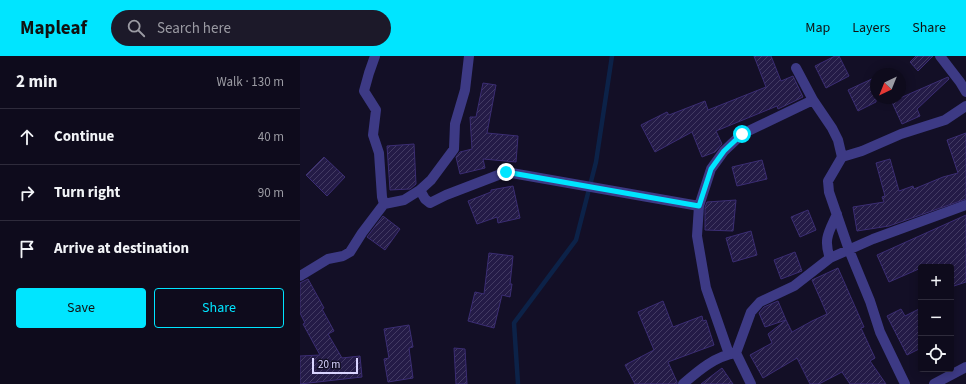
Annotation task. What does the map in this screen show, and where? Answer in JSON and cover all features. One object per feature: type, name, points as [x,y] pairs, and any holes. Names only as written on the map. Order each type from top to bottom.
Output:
[{"type":"street","points":[[375,56],[364,91],[376,110],[373,135],[379,152],[382,197],[384,204]]},
{"type":"street","points":[[300,276],[328,258],[343,256],[350,252],[384,204],[404,200],[420,190],[431,180],[454,149],[455,124],[464,90],[469,56]]},
{"type":"street","points":[[940,56],[966,92]]},
{"type":"street","points":[[796,68],[813,100],[832,128],[838,140],[842,157]]},
{"type":"street","points":[[751,384],[732,353],[706,288],[697,236],[699,206],[711,169],[724,151],[742,134],[813,100]]},
{"type":"street","points":[[906,384],[880,332],[870,301],[849,250],[829,192],[828,181],[842,157],[862,151],[901,134],[945,120],[966,106]]},
{"type":"street","points":[[420,190],[425,199],[430,203],[506,172],[699,206]]},
{"type":"street","points":[[683,384],[706,365],[732,353],[751,312],[760,302],[794,286],[830,258],[873,239],[966,205]]},
{"type":"street","points":[[830,258],[827,250],[826,237],[837,214]]},
{"type":"street","points":[[934,384],[966,367]]},
{"type":"building","points":[[754,56],[771,56],[781,81],[793,76],[803,97],[778,109],[777,106],[716,131],[722,144],[715,152],[702,157],[692,132],[655,152],[641,125],[667,112],[669,115],[705,101],[708,110],[766,87]]},
{"type":"building","points":[[835,56],[839,56],[849,76],[826,88],[815,66]]},
{"type":"building","points":[[916,56],[933,56],[918,71],[910,62]]},
{"type":"building","points":[[948,77],[949,79],[917,109],[920,116],[902,124],[893,104],[906,104],[906,95]]},
{"type":"building","points":[[870,80],[870,104],[872,104],[858,111],[848,90]]},
{"type":"building","points":[[483,83],[496,85],[487,133],[518,136],[516,162],[483,159],[485,168],[460,174],[456,157],[460,152],[472,149],[470,117],[476,117]]},
{"type":"building","points":[[966,133],[966,199],[889,226],[857,231],[853,207],[884,202],[882,197],[885,196],[876,163],[890,159],[899,191],[913,186],[914,189],[943,177],[958,173],[947,140]]},
{"type":"building","points":[[414,144],[416,184],[410,189],[390,190],[387,146]]},
{"type":"building","points":[[324,157],[345,177],[327,196],[306,175]]},
{"type":"building","points":[[762,160],[767,179],[737,186],[732,167]]},
{"type":"building","points":[[513,186],[520,218],[498,223],[497,217],[477,224],[468,201],[491,192],[491,190]]},
{"type":"building","points":[[736,200],[733,231],[705,230],[705,207],[707,202]]},
{"type":"building","points":[[808,210],[816,230],[800,237],[791,217]]},
{"type":"building","points":[[966,215],[966,282],[954,286],[954,264],[918,264],[918,269],[889,282],[877,255]]},
{"type":"building","points":[[383,216],[400,229],[385,250],[367,237]]},
{"type":"building","points":[[751,231],[757,255],[733,262],[726,238]]},
{"type":"building","points":[[795,252],[802,271],[781,279],[774,260]]},
{"type":"building","points":[[489,253],[513,256],[510,297],[502,295],[494,328],[468,321],[475,292],[484,294]]},
{"type":"building","points":[[838,268],[864,327],[861,328],[875,358],[870,361],[886,384],[850,384],[842,372],[819,384],[810,384],[797,358],[763,378],[750,355],[772,343],[768,334],[786,320],[792,332],[827,314],[812,280]]},
{"type":"building","points":[[308,279],[324,308],[322,309],[334,331],[328,334],[342,358],[360,356],[362,377],[300,384],[300,356],[320,355],[303,324],[305,323],[300,313],[300,283]]},
{"type":"building","points":[[663,301],[673,327],[702,316],[703,321],[706,320],[714,345],[668,362],[677,384],[635,384],[625,365],[654,350],[638,312]]},
{"type":"building","points":[[778,301],[786,320],[765,327],[759,313],[764,307]]},
{"type":"building","points":[[901,309],[905,316],[918,310],[918,350],[907,355],[887,316]]},
{"type":"building","points":[[409,325],[413,347],[409,348],[413,378],[388,382],[384,359],[389,358],[384,329]]},
{"type":"building","points":[[454,348],[465,349],[467,384],[456,384]]},
{"type":"building","points":[[722,368],[733,384],[701,384]]},
{"type":"waterway","points":[[518,384],[514,323],[576,240],[596,162],[612,56]]},
{"type":"route","points":[[506,172],[699,206],[711,169],[724,151],[742,134]]}]
